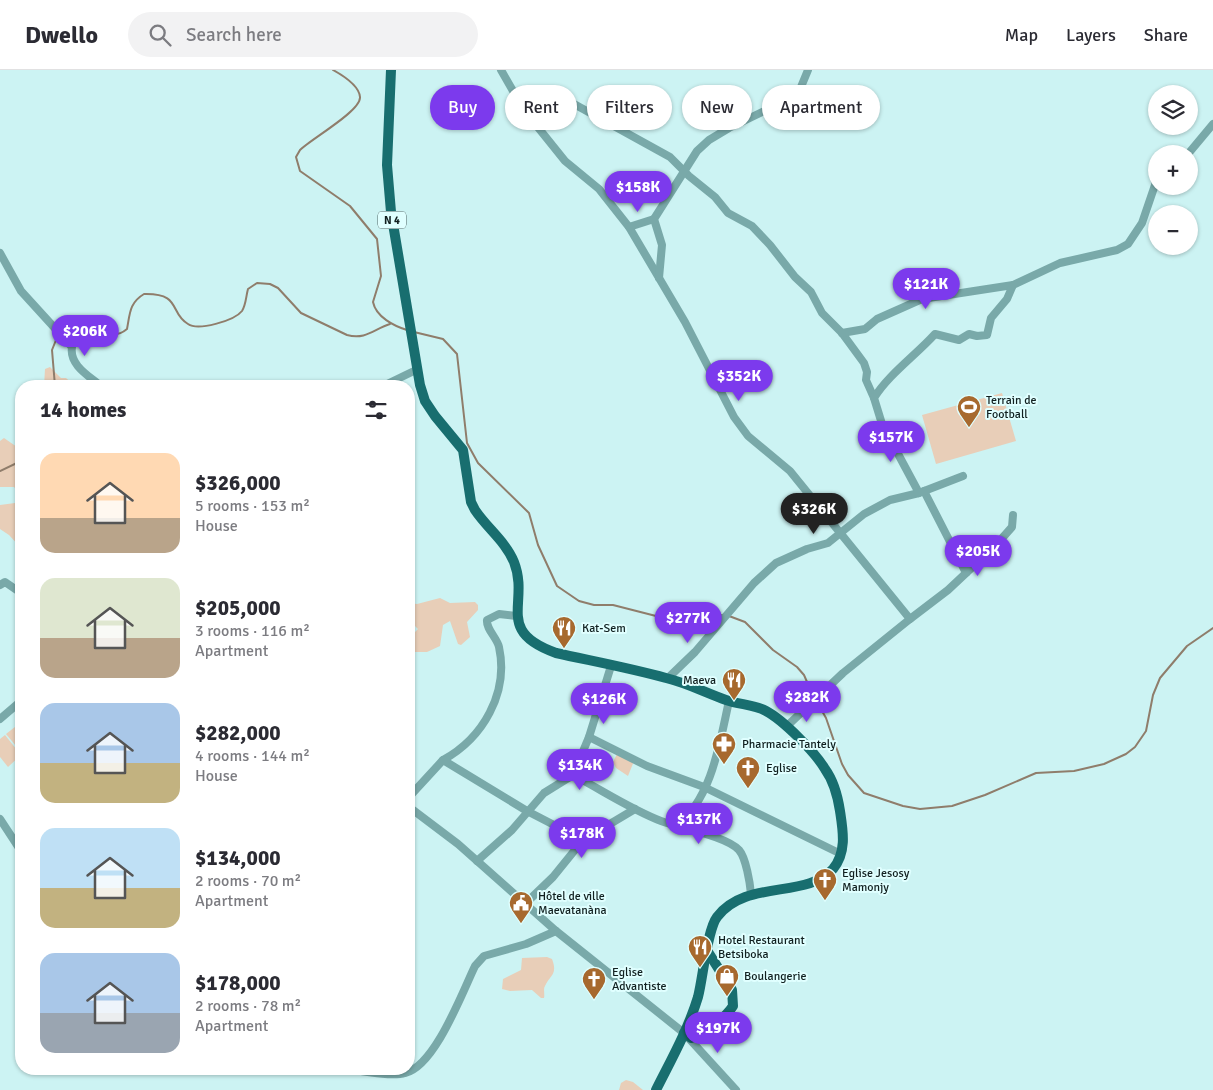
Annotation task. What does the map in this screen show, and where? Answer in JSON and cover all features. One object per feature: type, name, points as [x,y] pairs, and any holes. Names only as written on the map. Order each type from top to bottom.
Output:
[{"type":"main road","name":"N 4","points":[[391,70],[387,165],[391,212],[416,370],[425,401],[462,450],[471,502],[475,510],[510,554],[515,565],[518,579],[516,616]]},
{"type":"main road","points":[[516,616],[529,639],[540,647],[611,666],[668,678],[729,701],[750,704],[765,710],[787,726],[825,768],[839,807],[844,838],[841,854],[832,870],[821,877],[797,886],[751,894],[734,901],[717,916],[709,934],[708,952],[698,997],[684,1034],[656,1090]]},
{"type":"main road","points":[[684,1034],[691,1038],[704,1031],[727,1014],[733,1006],[732,990],[708,952]]},
{"type":"street","points":[[501,70],[511,85]]},
{"type":"street","points":[[629,228],[654,219],[697,151],[709,140],[750,116],[777,106],[795,94],[808,70]]},
{"type":"street","points":[[577,106],[670,157],[715,197],[728,213],[752,226],[794,277],[811,292],[822,313],[842,333],[864,363],[867,372],[866,380],[882,424],[966,572]]},
{"type":"street","points":[[1196,145],[1213,124]]},
{"type":"street","points":[[540,130],[565,161],[599,189],[629,228],[685,322],[710,373],[739,423],[755,443],[790,471],[910,619]]},
{"type":"street","points":[[842,333],[865,329],[877,319],[922,299],[1013,285],[1060,263],[1116,250],[1128,244],[1142,223],[1152,195]]},
{"type":"street","points":[[654,219],[662,245],[659,278]]},
{"type":"street","points":[[0,253],[21,291],[64,336],[72,347],[71,354],[75,362],[95,380]]},
{"type":"street","points":[[874,398],[881,386],[910,361],[935,334],[959,340],[969,334],[977,336],[987,335],[991,318],[1003,305],[1013,285]]},
{"type":"street","points":[[395,380],[416,370]]},
{"type":"street","points":[[668,678],[721,624],[754,582],[776,563],[807,548],[828,543],[864,514],[890,500],[921,492],[963,476]]},
{"type":"street","points":[[787,726],[868,651],[948,590],[1012,527],[1013,516]]},
{"type":"street","points":[[0,585],[4,582],[15,588]]},
{"type":"street","points":[[415,791],[444,760],[467,742],[491,712],[500,684],[499,649],[496,637],[487,626],[487,620],[499,614],[516,616]]},
{"type":"street","points":[[477,861],[512,830],[544,794],[573,775],[589,737],[611,666]]},
{"type":"street","points":[[677,825],[685,818],[712,773],[729,701]]},
{"type":"street","points":[[0,719],[15,706]]},
{"type":"street","points":[[589,737],[647,766],[704,787],[841,854]]},
{"type":"street","points":[[444,760],[527,811],[583,840]]},
{"type":"street","points":[[573,775],[635,809],[662,821],[723,840],[738,849],[748,874],[751,894]]},
{"type":"street","points":[[526,904],[553,877],[583,840],[635,809]]},
{"type":"street","points":[[415,812],[477,861],[556,932],[684,1034],[736,1090]]},
{"type":"street","points":[[0,819],[15,842]]},
{"type":"street","points":[[415,1069],[433,1048],[475,966],[484,956],[526,944],[556,932]]},
{"type":"shaded area","points":[[50,367],[61,378],[68,380],[44,380],[45,369]]},
{"type":"shaded area","name":"Terrain de Football","points":[[1002,393],[1016,441],[936,464],[922,415]]},
{"type":"shaded area","points":[[4,438],[15,446],[15,488],[0,487],[0,441]]},
{"type":"shaded area","points":[[15,503],[15,542],[0,529],[0,505]]},
{"type":"shaded area","points":[[440,598],[450,603],[475,602],[478,605],[478,610],[467,622],[470,637],[461,645],[458,644],[450,621],[443,625],[440,646],[427,652],[415,652],[415,632],[418,629],[415,626],[415,604]]},
{"type":"shaded area","points":[[15,727],[15,745],[6,734]]},
{"type":"shaded area","points":[[5,735],[15,748],[15,761],[8,767],[0,757],[0,739]]},
{"type":"shaded area","points":[[618,752],[634,761],[628,776],[616,768],[613,762]]},
{"type":"shaded area","points":[[547,957],[552,959],[554,972],[544,987],[544,998],[541,998],[532,990],[510,991],[502,989],[503,979],[521,970],[522,958]]},
{"type":"shaded area","points":[[626,1080],[633,1082],[643,1090],[619,1090],[621,1083]]},
{"type":"waterway","points":[[333,70],[357,88],[360,97],[358,103],[353,110],[300,150],[296,157],[300,171],[350,206],[377,239],[381,276],[373,302],[382,316],[391,323],[407,330]]},
{"type":"waterway","points":[[60,331],[69,326],[78,326],[103,333],[119,334],[127,329],[133,305],[144,294],[156,295],[170,300],[178,315],[188,324],[193,326],[216,324],[238,315],[242,311],[248,289],[257,283],[270,284],[278,288],[301,313],[347,335],[365,335],[390,324]]},
{"type":"waterway","points":[[414,332],[443,339],[457,354],[467,443],[478,463],[529,513],[538,545],[557,586],[579,601],[594,605],[613,605],[656,616],[677,619],[724,615]]},
{"type":"waterway","points":[[54,380],[52,350],[58,335]]},
{"type":"waterway","points":[[0,471],[15,464]]},
{"type":"waterway","points":[[729,616],[745,622],[773,650],[797,667],[804,675],[814,698]]},
{"type":"waterway","points":[[817,702],[826,718],[842,764],[848,775],[864,793],[903,806],[920,809],[952,806],[985,795],[1036,773],[1074,771],[1104,764],[1126,754],[1135,747],[1146,731],[1153,695],[1160,678],[1187,646],[1213,628]]},
{"type":"place","name":"Terrain de Football","points":[[969,428]]},
{"type":"place","name":"Kat-Sem","points":[[564,649]]},
{"type":"place","name":"Maeva","points":[[734,701]]},
{"type":"place","name":"Pharmacie Tantely","points":[[724,765]]},
{"type":"place","name":"Eglise","points":[[748,789]]},
{"type":"place","name":"Eglise Jesosy Mamonjy","points":[[825,901]]},
{"type":"place","name":"Hôtel de ville Maevatanàna","points":[[521,924]]},
{"type":"place","name":"Hotel Restaurant Betsiboka","points":[[700,968]]},
{"type":"place","name":"Boulangerie","points":[[727,997]]},
{"type":"place","name":"Eglise Advantiste","points":[[594,1000]]}]
